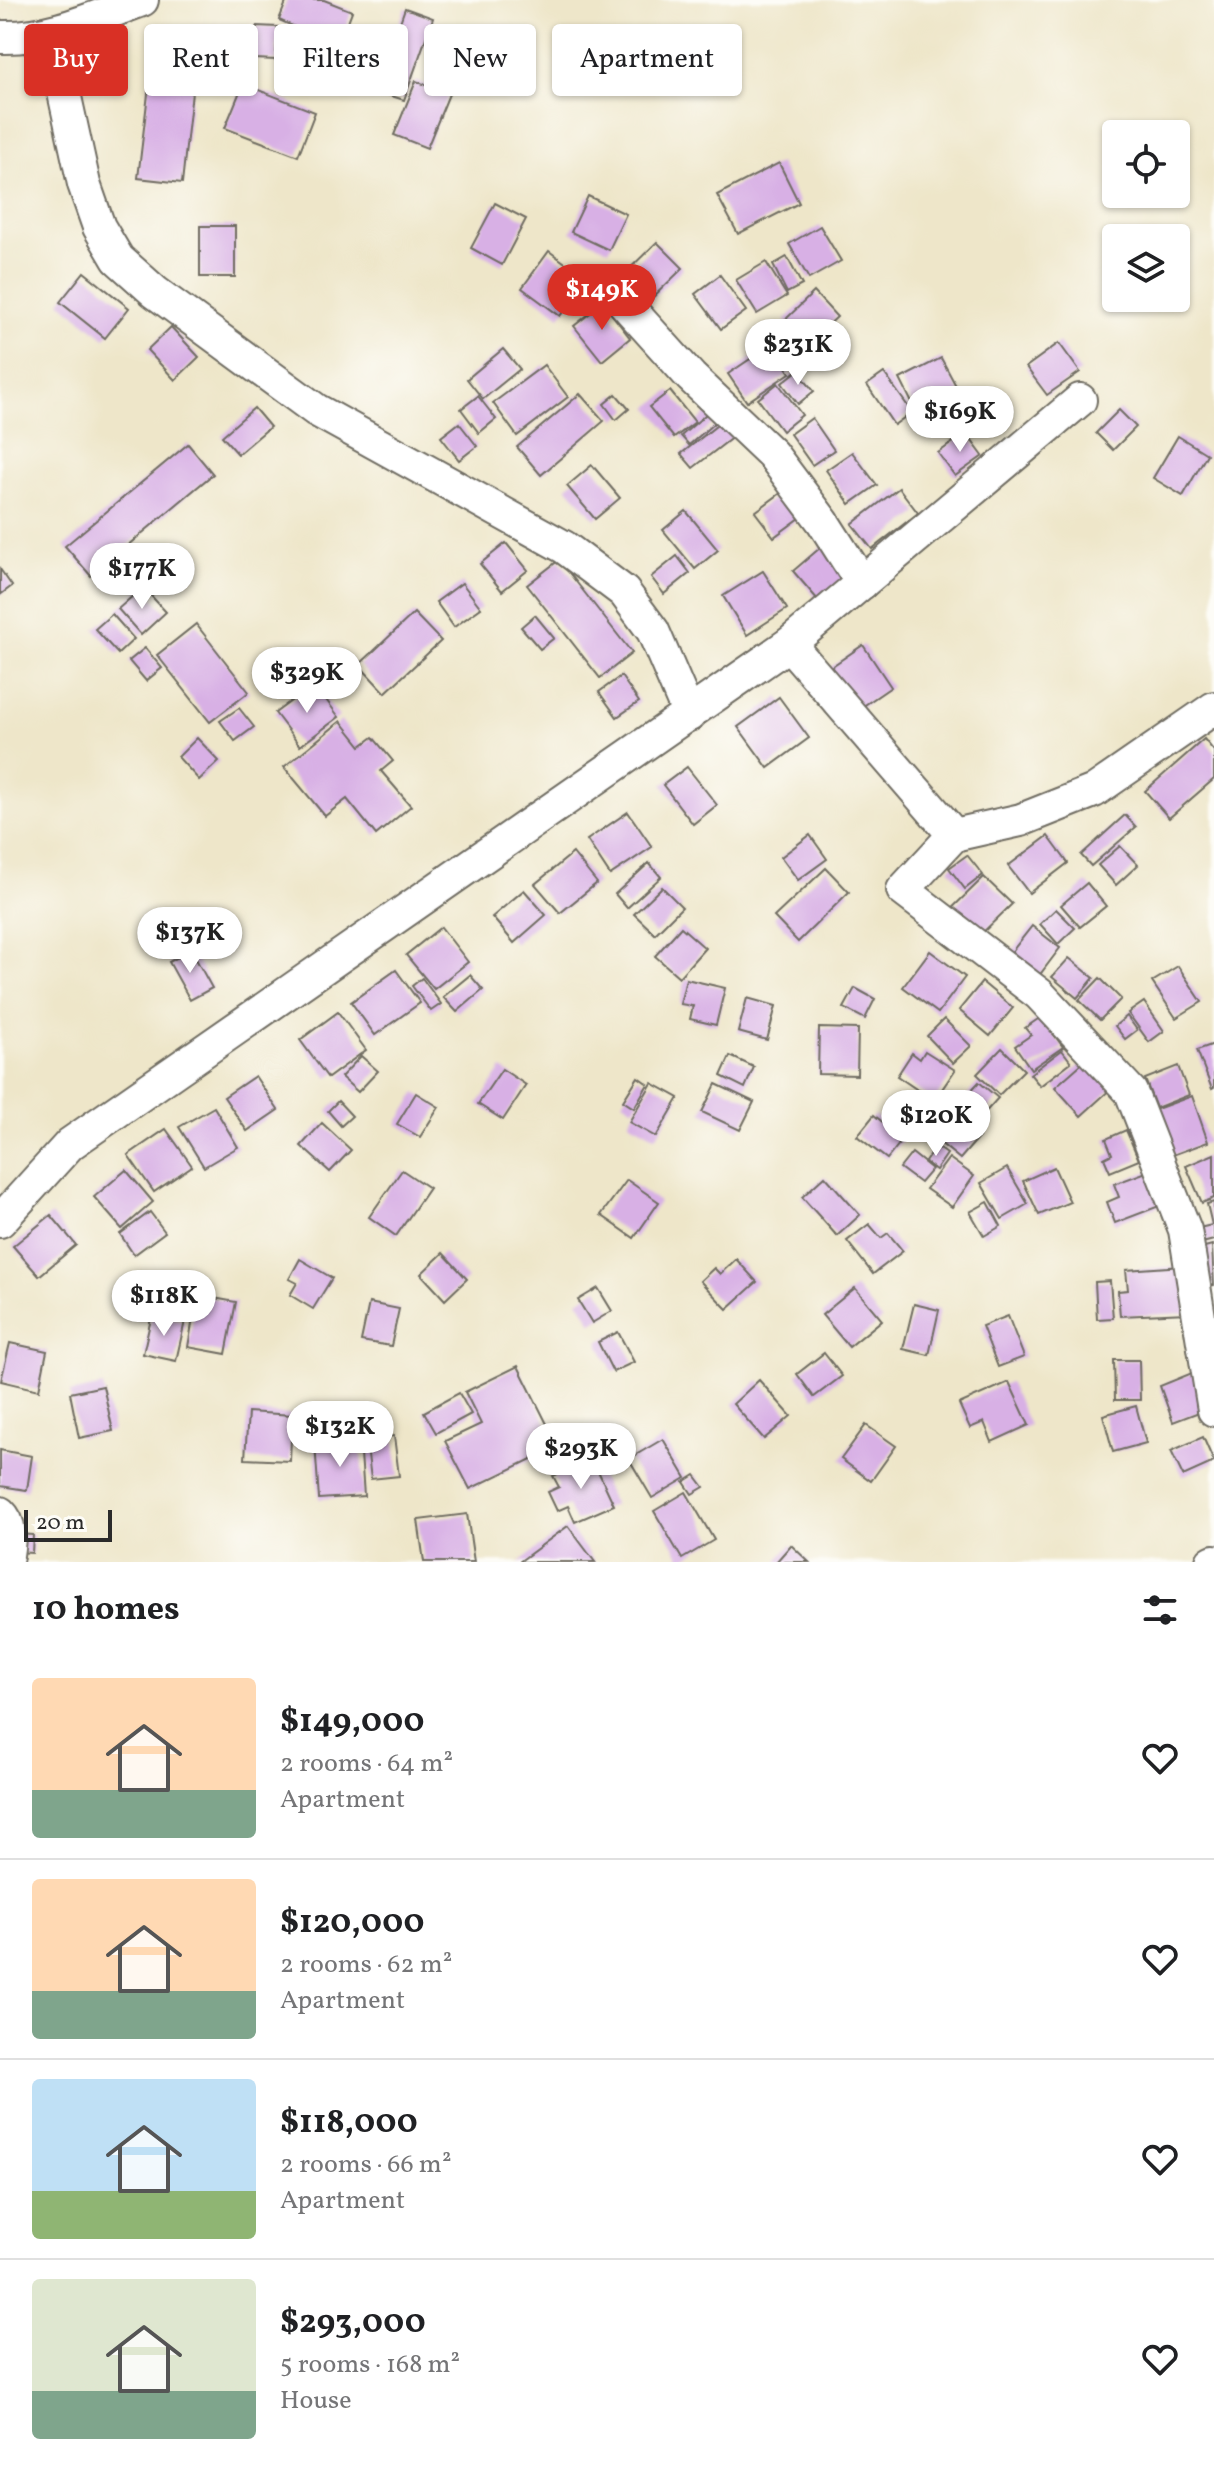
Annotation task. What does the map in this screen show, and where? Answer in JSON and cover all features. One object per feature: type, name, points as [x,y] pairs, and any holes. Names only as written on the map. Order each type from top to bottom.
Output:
[{"type":"street","points":[[76,24],[142,0]]},
{"type":"street","points":[[0,37],[24,38]]},
{"type":"street","points":[[65,96],[84,184],[99,227],[118,259],[155,292],[316,410],[564,547],[624,592],[653,631],[689,715]]},
{"type":"street","points":[[609,286],[691,377],[772,454],[823,522],[862,583]]},
{"type":"street","points":[[0,1221],[70,1144],[789,644],[1080,400]]},
{"type":"street","points":[[789,644],[954,835]]},
{"type":"street","points":[[1214,708],[1094,791],[1021,820],[954,835],[903,890],[1039,994],[1131,1092],[1185,1230],[1214,1410]]},
{"type":"street","points":[[0,1513],[5,1517],[10,1534],[6,1562]]},
{"type":"building","points":[[287,0],[324,0],[352,11],[347,24],[288,24],[279,20]]},
{"type":"building","points":[[405,8],[433,18],[431,24],[424,24],[424,43],[408,89],[408,24],[399,24]]},
{"type":"building","points":[[258,26],[274,27],[274,60],[258,59]]},
{"type":"building","points":[[416,81],[424,84],[424,96],[448,96],[427,148],[394,135]]},
{"type":"building","points":[[258,90],[315,112],[298,156],[225,128],[238,96],[258,96]]},
{"type":"building","points":[[148,96],[192,96],[182,183],[138,178]]},
{"type":"building","points":[[779,163],[799,203],[738,234],[717,195]]},
{"type":"building","points":[[588,196],[626,214],[609,250],[571,232]]},
{"type":"building","points":[[495,203],[526,219],[502,265],[471,248]]},
{"type":"building","points":[[200,226],[235,226],[235,277],[200,277]]},
{"type":"building","points":[[820,226],[841,261],[809,279],[789,244]]},
{"type":"building","points":[[657,242],[683,268],[646,304],[620,278]]},
{"type":"building","points":[[549,251],[587,279],[560,316],[522,288]]},
{"type":"building","points":[[787,257],[802,285],[787,293],[773,265]]},
{"type":"building","points":[[766,262],[787,296],[757,314],[736,280]]},
{"type":"building","points":[[84,272],[129,308],[105,338],[60,302]]},
{"type":"building","points":[[720,275],[746,311],[721,329],[695,294]]},
{"type":"building","points":[[814,292],[837,317],[808,344],[785,320]]},
{"type":"building","points":[[603,303],[630,338],[602,361],[574,326]]},
{"type":"building","points":[[171,327],[199,357],[175,380],[147,350]]},
{"type":"building","points":[[1059,343],[1080,372],[1047,395],[1026,367]]},
{"type":"building","points":[[771,345],[790,373],[747,402],[728,374]]},
{"type":"building","points":[[503,349],[520,369],[483,399],[467,379]]},
{"type":"building","points":[[941,358],[961,395],[919,417],[900,379]]},
{"type":"building","points":[[544,365],[568,397],[517,436],[493,403]]},
{"type":"building","points":[[797,371],[814,391],[798,404],[782,383]]},
{"type":"building","points":[[884,373],[912,412],[894,425],[867,385]]},
{"type":"building","points":[[778,383],[802,415],[782,431],[758,399]]},
{"type":"building","points":[[670,391],[695,422],[674,438],[649,407]]},
{"type":"building","points":[[580,394],[604,421],[541,475],[517,447]]},
{"type":"building","points":[[616,394],[629,409],[616,420],[604,404]]},
{"type":"building","points":[[478,396],[496,419],[479,433],[461,409]]},
{"type":"building","points":[[254,408],[270,427],[238,454],[222,436]]},
{"type":"building","points":[[713,408],[721,417],[689,445],[681,436]]},
{"type":"building","points":[[1119,410],[1136,427],[1113,450],[1096,433]]},
{"type":"building","points":[[726,418],[738,433],[693,468],[681,454]]},
{"type":"building","points":[[812,418],[834,450],[812,465],[790,434]]},
{"type":"building","points":[[459,423],[477,446],[459,460],[441,437]]},
{"type":"building","points":[[966,433],[983,456],[955,476],[938,453]]},
{"type":"building","points":[[1178,436],[1207,454],[1183,496],[1153,478]]},
{"type":"building","points":[[188,444],[213,474],[91,576],[65,546]]},
{"type":"building","points":[[852,452],[877,485],[850,504],[826,470]]},
{"type":"building","points":[[592,465],[620,498],[595,519],[567,486]]},
{"type":"building","points":[[899,488],[918,513],[872,549],[852,524]]},
{"type":"building","points":[[785,490],[804,515],[774,537],[755,512]]},
{"type":"building","points":[[686,511],[718,550],[695,569],[663,530]]},
{"type":"building","points":[[827,542],[852,571],[818,600],[793,571]]},
{"type":"building","points":[[506,543],[528,570],[502,591],[480,564]]},
{"type":"building","points":[[677,556],[690,573],[664,594],[651,577]]},
{"type":"building","points":[[559,560],[632,653],[600,678],[527,585]]},
{"type":"building","points":[[0,569],[12,586],[0,595]]},
{"type":"building","points":[[763,571],[787,609],[747,635],[723,596]]},
{"type":"building","points":[[462,583],[481,608],[454,627],[436,602]]},
{"type":"building","points":[[143,587],[166,612],[141,635],[118,609]]},
{"type":"building","points":[[414,613],[441,641],[385,693],[359,665]]},
{"type":"building","points":[[112,614],[134,639],[118,654],[95,629]]},
{"type":"building","points":[[535,615],[554,638],[540,649],[521,627]]},
{"type":"building","points":[[196,624],[249,692],[210,722],[157,655]]},
{"type":"building","points":[[863,645],[891,687],[853,713],[825,671]]},
{"type":"building","points":[[145,648],[162,668],[146,681],[129,661]]},
{"type":"building","points":[[621,676],[639,702],[617,717],[599,692]]},
{"type":"building","points":[[314,684],[339,717],[300,746],[275,713]]},
{"type":"building","points":[[779,697],[809,738],[768,768],[738,727]]},
{"type":"building","points":[[239,708],[254,727],[235,741],[220,721]]},
{"type":"building","points":[[341,721],[361,746],[373,737],[393,761],[381,771],[411,806],[376,835],[347,799],[325,816],[284,767]]},
{"type":"building","points":[[197,738],[219,761],[199,780],[178,757]]},
{"type":"building","points":[[1204,739],[1214,751],[1214,779],[1169,818],[1145,791]]},
{"type":"building","points":[[687,767],[717,805],[693,824],[663,785]]},
{"type":"building","points":[[628,812],[652,847],[610,875],[587,840]]},
{"type":"building","points":[[1125,815],[1136,827],[1091,866],[1081,855]]},
{"type":"building","points":[[810,835],[827,859],[798,880],[781,857]]},
{"type":"building","points":[[1048,836],[1068,863],[1029,893],[1008,866]]},
{"type":"building","points":[[1120,846],[1138,865],[1116,885],[1098,865]]},
{"type":"building","points":[[573,853],[597,883],[560,913],[535,884]]},
{"type":"building","points":[[967,855],[983,875],[965,889],[949,868]]},
{"type":"building","points":[[649,863],[661,877],[627,908],[615,894]]},
{"type":"building","points":[[826,868],[849,892],[798,942],[774,917]]},
{"type":"building","points":[[984,877],[1012,904],[972,943],[944,916]]},
{"type":"building","points":[[1087,883],[1106,906],[1080,927],[1061,905]]},
{"type":"building","points":[[662,887],[682,907],[655,934],[634,914]]},
{"type":"building","points":[[524,890],[546,915],[514,943],[492,917]]},
{"type":"building","points":[[1056,909],[1075,928],[1058,944],[1040,924]]},
{"type":"building","points":[[1032,926],[1060,948],[1035,981],[1006,959]]},
{"type":"building","points":[[441,927],[468,962],[434,989],[406,955]]},
{"type":"building","points":[[681,927],[705,948],[679,977],[655,956]]},
{"type":"building","points":[[191,950],[212,988],[190,1000],[169,962]]},
{"type":"building","points":[[930,951],[965,977],[938,1013],[903,987]]},
{"type":"building","points":[[1069,958],[1094,978],[1077,998],[1052,977]]},
{"type":"building","points":[[1178,966],[1202,1002],[1176,1018],[1152,982]]},
{"type":"building","points":[[396,970],[420,1003],[375,1035],[351,1002]]},
{"type":"building","points":[[470,975],[483,990],[457,1012],[443,997]]},
{"type":"building","points":[[422,978],[441,1004],[431,1011],[412,986]]},
{"type":"building","points":[[1100,978],[1121,999],[1100,1020],[1079,1000]]},
{"type":"building","points":[[686,979],[725,988],[716,1025],[690,1019],[693,1006],[680,1004]]},
{"type":"building","points":[[982,982],[1013,1008],[990,1036],[959,1010]]},
{"type":"building","points":[[855,988],[875,999],[865,1019],[844,1008]]},
{"type":"building","points":[[747,998],[776,1006],[767,1040],[738,1032]]},
{"type":"building","points":[[1144,1002],[1164,1031],[1149,1042],[1128,1013]]},
{"type":"building","points":[[338,1012],[366,1050],[328,1078],[300,1040]]},
{"type":"building","points":[[1127,1016],[1137,1030],[1125,1039],[1115,1026]]},
{"type":"building","points":[[1041,1017],[1063,1047],[1031,1069],[1015,1046],[1031,1035],[1025,1028]]},
{"type":"building","points":[[944,1019],[971,1046],[953,1063],[927,1036]]},
{"type":"building","points":[[819,1028],[858,1029],[857,1075],[818,1074]]},
{"type":"building","points":[[1214,1044],[1214,1088],[1212,1089],[1197,1050]]},
{"type":"building","points":[[1002,1048],[1024,1070],[999,1095],[977,1074]]},
{"type":"building","points":[[1062,1050],[1071,1062],[1040,1086],[1030,1074]]},
{"type":"building","points":[[925,1051],[955,1070],[934,1101],[897,1076],[912,1053],[920,1059]]},
{"type":"building","points":[[361,1056],[378,1071],[358,1092],[341,1077]]},
{"type":"building","points":[[730,1056],[754,1067],[745,1088],[721,1076]]},
{"type":"building","points":[[1088,1058],[1113,1087],[1081,1116],[1055,1087]]},
{"type":"building","points":[[1178,1066],[1189,1095],[1156,1108],[1145,1079]]},
{"type":"building","points":[[502,1069],[526,1085],[503,1120],[478,1104]]},
{"type":"building","points":[[255,1076],[278,1110],[247,1131],[224,1097]]},
{"type":"building","points":[[638,1077],[648,1084],[634,1108],[623,1101]]},
{"type":"building","points":[[979,1082],[998,1098],[974,1125],[955,1108]]},
{"type":"building","points":[[652,1083],[679,1098],[656,1137],[629,1122]]},
{"type":"building","points":[[716,1084],[754,1102],[740,1130],[702,1112]]},
{"type":"building","points":[[416,1093],[439,1107],[420,1137],[397,1124]]},
{"type":"building","points":[[1192,1096],[1208,1142],[1170,1156],[1154,1110]]},
{"type":"building","points":[[338,1101],[352,1116],[341,1126],[328,1111]]},
{"type":"building","points":[[214,1107],[238,1147],[204,1167],[179,1127]]},
{"type":"building","points":[[952,1114],[979,1137],[960,1159],[933,1137]]},
{"type":"building","points":[[874,1115],[903,1139],[887,1159],[857,1136]]},
{"type":"building","points":[[322,1123],[351,1150],[330,1172],[301,1146]]},
{"type":"building","points":[[166,1129],[192,1166],[154,1192],[128,1155]]},
{"type":"building","points":[[1126,1130],[1139,1160],[1110,1172],[1104,1158],[1112,1154],[1106,1139]]},
{"type":"building","points":[[936,1146],[947,1154],[936,1170],[925,1162]]},
{"type":"building","points":[[912,1153],[932,1169],[920,1183],[900,1168]]},
{"type":"building","points":[[1214,1154],[1214,1198],[1202,1203],[1186,1166]]},
{"type":"building","points":[[949,1158],[974,1176],[952,1207],[926,1189]]},
{"type":"building","points":[[1054,1167],[1070,1202],[1039,1215],[1023,1181]]},
{"type":"building","points":[[1007,1168],[1028,1204],[1002,1219],[981,1183]]},
{"type":"building","points":[[126,1170],[153,1202],[122,1229],[94,1197]]},
{"type":"building","points":[[402,1170],[429,1188],[396,1236],[369,1217]]},
{"type":"building","points":[[1149,1171],[1162,1205],[1115,1223],[1107,1202],[1119,1197],[1114,1184]]},
{"type":"building","points":[[825,1176],[860,1215],[837,1236],[802,1197]]},
{"type":"building","points":[[627,1180],[659,1202],[634,1238],[601,1215]]},
{"type":"building","points":[[988,1202],[1001,1226],[984,1236],[970,1212]]},
{"type":"building","points":[[1214,1202],[1214,1240],[1202,1243],[1199,1228],[1212,1225],[1207,1204]]},
{"type":"building","points":[[150,1212],[165,1232],[134,1255],[120,1234]]},
{"type":"building","points":[[51,1215],[76,1245],[39,1276],[13,1246]]},
{"type":"building","points":[[869,1224],[881,1238],[888,1233],[903,1251],[873,1274],[847,1241]]},
{"type":"building","points":[[1212,1245],[1214,1285],[1210,1286],[1201,1248]]},
{"type":"building","points":[[443,1253],[467,1279],[445,1300],[421,1274]]},
{"type":"building","points":[[300,1259],[332,1278],[313,1309],[290,1295],[297,1283],[289,1279]]},
{"type":"building","points":[[736,1259],[757,1282],[727,1309],[700,1281],[714,1268],[720,1274]]},
{"type":"building","points":[[1183,1266],[1187,1313],[1120,1316],[1118,1291],[1128,1290],[1126,1270]]},
{"type":"building","points":[[1110,1281],[1113,1318],[1097,1319],[1095,1282]]},
{"type":"building","points":[[598,1288],[612,1311],[592,1323],[578,1300]]},
{"type":"building","points":[[855,1288],[882,1320],[849,1347],[822,1315]]},
{"type":"building","points":[[197,1295],[236,1302],[226,1354],[188,1347]]},
{"type":"building","points":[[369,1303],[399,1309],[391,1346],[361,1341]]},
{"type":"building","points":[[914,1304],[939,1310],[929,1355],[903,1349]]},
{"type":"building","points":[[152,1314],[185,1321],[176,1361],[143,1354]]},
{"type":"building","points":[[1008,1316],[1024,1357],[998,1367],[982,1326]]},
{"type":"building","points":[[618,1332],[634,1362],[613,1372],[598,1342]]},
{"type":"building","points":[[10,1343],[47,1351],[39,1390],[1,1381]]},
{"type":"building","points":[[824,1353],[842,1376],[814,1397],[797,1374]]},
{"type":"building","points":[[1114,1360],[1139,1360],[1140,1400],[1115,1400]]},
{"type":"building","points":[[518,1366],[558,1446],[470,1489],[445,1441],[481,1424],[465,1392]]},
{"type":"building","points":[[1192,1373],[1207,1409],[1173,1422],[1160,1386]]},
{"type":"building","points":[[759,1380],[791,1416],[764,1439],[733,1404]]},
{"type":"building","points":[[1009,1382],[1029,1425],[992,1442],[984,1422],[970,1428],[959,1404]]},
{"type":"building","points":[[103,1386],[113,1431],[79,1438],[70,1393]]},
{"type":"building","points":[[459,1393],[471,1414],[436,1433],[424,1412]]},
{"type":"building","points":[[1136,1406],[1146,1443],[1113,1452],[1103,1415]]},
{"type":"building","points":[[248,1412],[292,1415],[290,1461],[245,1459]]},
{"type":"building","points":[[866,1425],[896,1446],[871,1481],[841,1459]]},
{"type":"building","points":[[394,1436],[399,1476],[371,1479],[366,1439]]},
{"type":"building","points":[[1203,1437],[1214,1462],[1183,1476],[1171,1451]]},
{"type":"building","points":[[360,1439],[364,1496],[319,1499],[315,1443]]},
{"type":"building","points":[[663,1439],[686,1478],[652,1498],[629,1459]]},
{"type":"building","points":[[0,1450],[32,1456],[27,1490],[0,1486]]},
{"type":"building","points":[[592,1458],[614,1505],[575,1522],[568,1506],[557,1511],[548,1492],[559,1487],[553,1476]]},
{"type":"building","points":[[695,1475],[704,1487],[692,1494],[684,1482]]},
{"type":"building","points":[[686,1492],[714,1540],[682,1559],[654,1511]]},
{"type":"building","points":[[467,1514],[474,1562],[424,1562],[418,1520]]},
{"type":"building","points":[[568,1526],[595,1562],[519,1562]]},
{"type":"building","points":[[17,1534],[33,1535],[32,1553],[16,1552]]},
{"type":"building","points":[[791,1545],[809,1562],[776,1562]]}]
